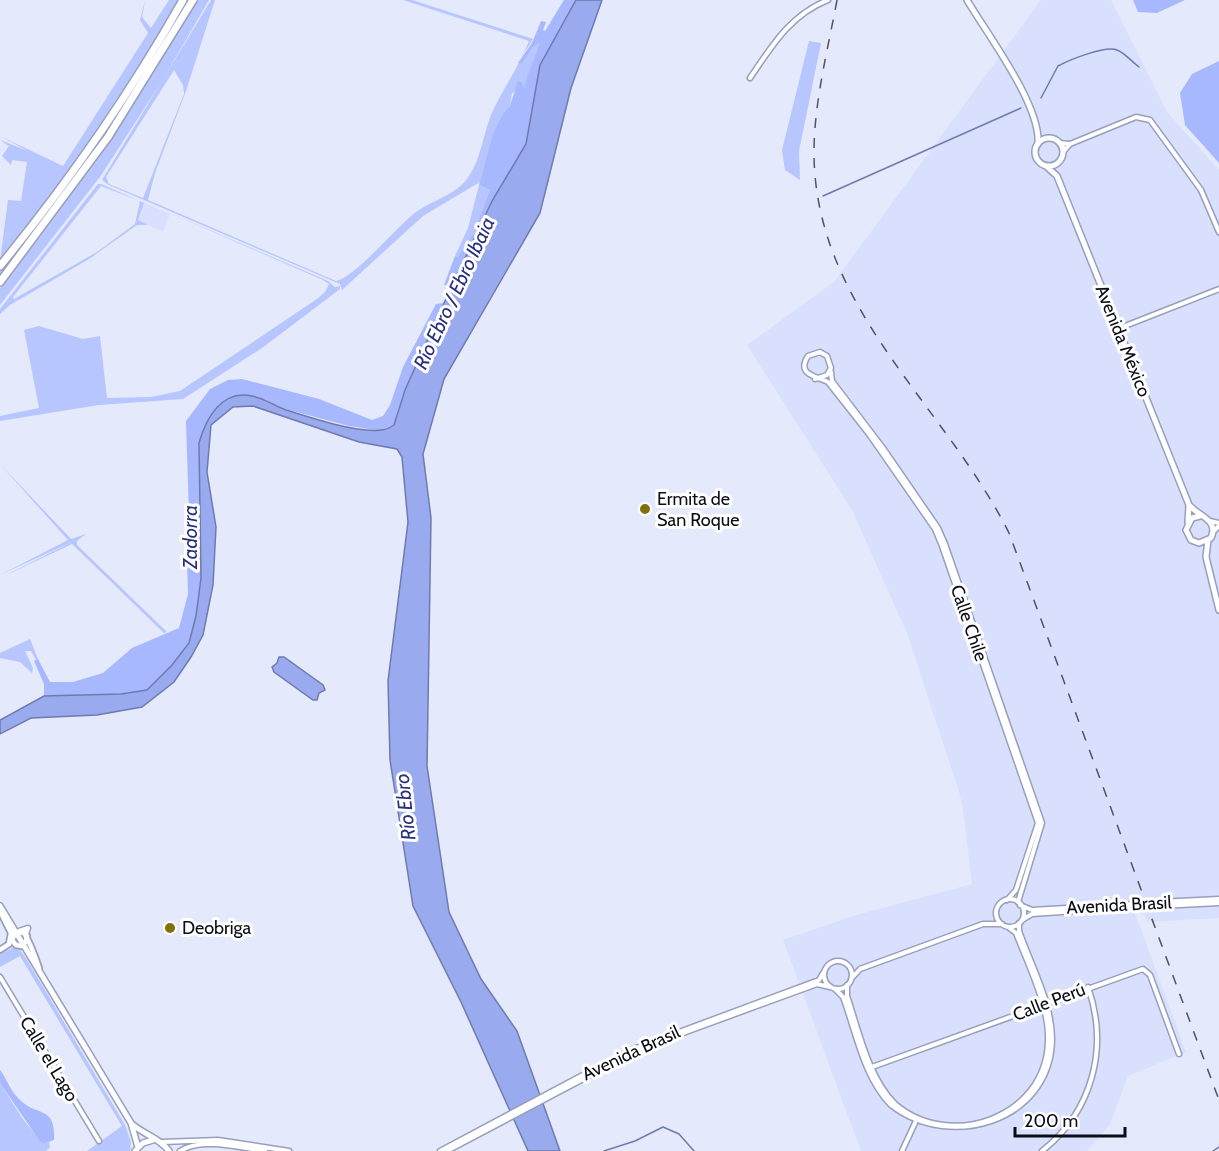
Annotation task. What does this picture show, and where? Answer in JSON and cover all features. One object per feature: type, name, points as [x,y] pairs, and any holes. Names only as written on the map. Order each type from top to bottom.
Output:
[{"type":"highway","points":[[0,266],[94,141],[183,0]]},
{"type":"highway","points":[[0,282],[108,137],[193,0]]},
{"type":"main road","points":[[967,0],[1016,78],[1038,130],[1036,157],[1046,166],[1058,163],[1063,152],[1059,143],[1038,130]]},
{"type":"main road","points":[[1038,144],[1050,139]]},
{"type":"main road","name":"Avenida México","points":[[1057,177],[1058,163]]},
{"type":"main road","name":"Avenida México","points":[[1046,166],[1057,177],[1189,505],[1200,516]]},
{"type":"main road","name":"Avenida México","points":[[1188,522],[1189,505]]},
{"type":"main road","points":[[1206,557],[1187,535],[1188,522],[1200,516],[1210,520],[1214,531],[1208,540],[1206,557],[1219,610]]},
{"type":"main road","points":[[1196,543],[1208,540]]},
{"type":"main road","points":[[0,906],[130,1123],[136,1149],[156,1141]]},
{"type":"main road","points":[[130,1123],[169,1151]]},
{"type":"street","points":[[750,78],[789,23],[826,1]]},
{"type":"street","points":[[1063,152],[1070,144],[1136,117],[1150,120],[1203,193],[1219,232]]},
{"type":"street","points":[[1059,143],[1070,144]]},
{"type":"street","points":[[1125,326],[1219,288]]},
{"type":"street","points":[[820,352],[827,356],[831,368],[827,375],[815,379],[808,375],[804,368],[805,359],[811,353],[820,352]]},
{"type":"street","name":"Calle Chile","points":[[831,368],[832,381],[875,437],[940,532],[1010,729],[1042,826],[1019,903]]},
{"type":"street","name":"Calle Chile","points":[[815,379],[830,384],[869,434],[935,530],[942,546],[1038,823],[1016,890],[1007,900]]},
{"type":"street","points":[[1210,520],[1219,524],[1214,531]]},
{"type":"street","points":[[984,924],[996,912],[999,904],[1007,900],[1019,903],[1023,912],[1019,931],[1044,1004],[1052,1042],[1043,1079],[1033,1096],[1021,1109],[990,1128]]},
{"type":"street","name":"Avenida Brasil","points":[[1020,921],[1032,914],[1219,901]]},
{"type":"street","name":"Avenida Brasil","points":[[1019,903],[1032,910],[1135,906]]},
{"type":"street","points":[[0,911],[16,933],[16,945]]},
{"type":"street","points":[[996,912],[1002,924]]},
{"type":"street","points":[[1008,927],[1020,921]]},
{"type":"street","points":[[984,924],[1002,924],[1016,933],[1044,1004],[1048,1040],[1040,1078],[1026,1099],[1014,1110],[987,1125],[954,1130],[937,1127],[915,1119],[890,1098],[870,1068],[847,996],[847,986],[860,969],[984,924]]},
{"type":"street","points":[[16,933],[26,935]]},
{"type":"street","points":[[0,950],[9,944],[16,933]]},
{"type":"street","points":[[9,944],[23,945],[26,935]]},
{"type":"street","points":[[26,935],[42,976]]},
{"type":"street","points":[[794,991],[819,980],[825,970],[836,961],[860,969]]},
{"type":"street","points":[[848,966],[851,979]]},
{"type":"street","name":"Calle Perú","points":[[870,1068],[1138,969],[1147,970],[1179,1054]]},
{"type":"street","points":[[825,970],[825,981],[843,997],[870,1068],[885,1099],[915,1123],[946,1132]]},
{"type":"street","name":"Calle el Lago","points":[[0,977],[99,1141]]},
{"type":"street","points":[[794,991],[820,984],[832,988],[847,986]]},
{"type":"street","points":[[1042,1151],[1073,1119],[1084,1100],[1093,1075],[1097,1030],[1088,987]]},
{"type":"street","name":"Avenida Brasil","points":[[477,1134],[628,1051],[794,991]]},
{"type":"street","points":[[902,1151],[915,1123]]},
{"type":"street","points":[[967,1133],[973,1132]]},
{"type":"street","points":[[440,1151],[477,1134]]},
{"type":"street","points":[[447,1151],[477,1134]]},
{"type":"street","points":[[156,1141],[182,1143],[218,1140],[264,1150]]},
{"type":"street","points":[[181,1150],[212,1145],[289,1151]]},
{"type":"shaded area","points":[[145,0],[142,17],[151,28],[169,0],[179,0],[94,134],[0,261],[8,200],[21,201],[27,162],[12,160],[11,165],[2,156],[9,146],[0,140],[28,151],[0,136],[63,166],[148,33],[140,20]]},
{"type":"shaded area","points":[[186,0],[190,0],[96,149],[0,278],[0,270],[44,215]]},
{"type":"shaded area","points":[[198,0],[209,0],[162,81],[100,177],[0,305],[0,288],[104,147]]},
{"type":"shaded area","points":[[211,0],[215,0],[186,91],[155,173],[148,200],[336,281],[355,270],[416,212],[452,192],[464,182],[476,162],[491,115],[500,97],[519,63],[522,64],[533,47],[539,43],[524,89],[512,93],[510,106],[503,113],[493,133],[480,182],[423,216],[342,290],[340,284],[109,185],[102,180]],"holes":[[[174,70],[183,85],[184,94],[143,198],[109,184],[106,177]]]},
{"type":"shaded area","points":[[403,0],[412,0],[533,39],[522,56],[529,41]]},
{"type":"shaded area","points":[[564,0],[576,0],[540,65],[526,144],[492,201],[479,229],[477,223],[490,190],[479,185],[493,133],[503,113],[510,106],[518,81],[522,82],[524,89],[539,43],[533,47],[522,64],[518,63],[532,43],[541,21],[546,22],[543,30],[545,31]]},
{"type":"shaded area","points":[[1041,0],[1111,0],[1167,112],[1219,170],[1219,918],[1149,922],[1129,897],[1186,1052],[1128,1076],[1110,1124],[1087,1151],[861,1151],[783,940],[853,916],[972,884],[962,801],[907,633],[852,510],[747,345],[834,282]]},
{"type":"shaded area","points":[[1133,0],[1185,0],[1157,13],[1138,12]]},
{"type":"shaded area","points":[[809,41],[821,43],[799,151],[800,180],[785,170],[782,150]]},
{"type":"shaded area","points":[[1219,61],[1219,163],[1185,125],[1180,93],[1192,74]]},
{"type":"shaded area","points":[[98,184],[138,200],[101,186],[13,297],[14,299],[97,252],[135,224],[140,201],[158,209],[144,203],[138,220],[148,225],[137,225],[89,259],[10,305],[0,314],[0,309]]},
{"type":"shaded area","points":[[479,185],[490,190],[477,223],[479,229],[458,257],[455,256],[468,228]]},
{"type":"shaded area","points":[[144,203],[170,214],[163,232],[138,220]]},
{"type":"shaded area","points":[[163,210],[328,281],[335,287],[340,286],[340,289],[262,348],[183,399],[99,405],[0,421],[0,416],[39,408],[24,330],[39,326],[83,339],[100,336],[107,398],[151,397],[180,391],[317,299],[325,292],[329,284]]},
{"type":"shaded area","points":[[477,233],[453,286],[444,285],[455,256],[458,257],[472,235]]},
{"type":"shaded area","points":[[444,303],[405,390],[394,425],[383,431],[349,426],[285,409],[264,399],[225,400],[199,443],[201,578],[196,616],[189,643],[172,665],[147,690],[121,694],[44,696],[44,684],[34,661],[38,659],[50,682],[73,682],[103,673],[132,648],[179,628],[188,594],[187,563],[190,548],[186,421],[210,389],[228,380],[242,379],[319,399],[372,420],[383,416],[390,405],[403,367],[436,304]]},
{"type":"shaded area","points":[[0,464],[71,539],[86,534],[77,541],[77,545],[167,632],[164,633],[72,544],[0,578],[76,540],[0,575],[68,540]]},
{"type":"shaded area","points":[[30,639],[38,659],[36,660],[31,651],[25,651],[33,668],[32,673],[20,662],[0,658],[0,653]]},
{"type":"shaded area","points":[[12,948],[19,948],[29,963],[125,1125],[131,1142],[130,1151],[87,1151],[122,1126],[20,956],[0,967],[0,954]]},
{"type":"shaded area","points":[[0,1070],[18,1098],[44,1113],[52,1121],[54,1140],[43,1144],[39,1140],[0,1083]]},
{"type":"shaded area","points":[[0,1083],[22,1118],[43,1144],[49,1142],[50,1147],[46,1151],[0,1151]]},
{"type":"water","points":[[576,0],[602,0],[571,88],[540,213],[444,379],[423,454],[431,518],[427,766],[449,912],[481,979],[517,1031],[560,1151],[528,1151],[461,1002],[413,906],[390,760],[388,681],[408,522],[402,457],[397,449],[359,442],[253,406],[233,407],[211,425],[207,472],[216,527],[213,585],[203,635],[174,682],[142,707],[97,715],[31,718],[0,734],[0,720],[44,696],[121,694],[147,690],[172,665],[189,643],[196,616],[201,578],[199,443],[211,415],[224,401],[241,395],[252,396],[286,410],[347,427],[382,430],[394,425],[405,390],[444,303],[492,201],[526,144],[540,65]]},
{"type":"water","points":[[279,657],[284,657],[323,685],[325,690],[319,693],[317,700],[313,700],[274,672],[272,667],[277,663]]},
{"type":"waterway","points":[[1041,98],[1058,66],[1088,54],[1117,50],[1139,67]]},
{"type":"waterway","points":[[823,196],[1021,108]]},
{"type":"waterway","points":[[604,1151],[635,1141],[663,1127],[679,1134],[694,1151]]},
{"type":"waterway","points":[[1213,1151],[1219,1147]]},
{"type":"railway","points":[[837,0],[819,92],[814,148],[819,205],[834,257],[858,305],[886,351],[951,440],[982,486],[1009,533],[1219,1100]]},
{"type":"place","name":"Ermita de San Roque","points":[[645,509]]},
{"type":"place","name":"Deobriga","points":[[170,928]]},
{"type":"water label","name":"Río Ebro / Ebro Ibaia","points":[[454,293]]},
{"type":"water label","name":"Zadorra","points":[[190,537]]},
{"type":"water label","name":"Río Ebro","points":[[405,807]]}]
